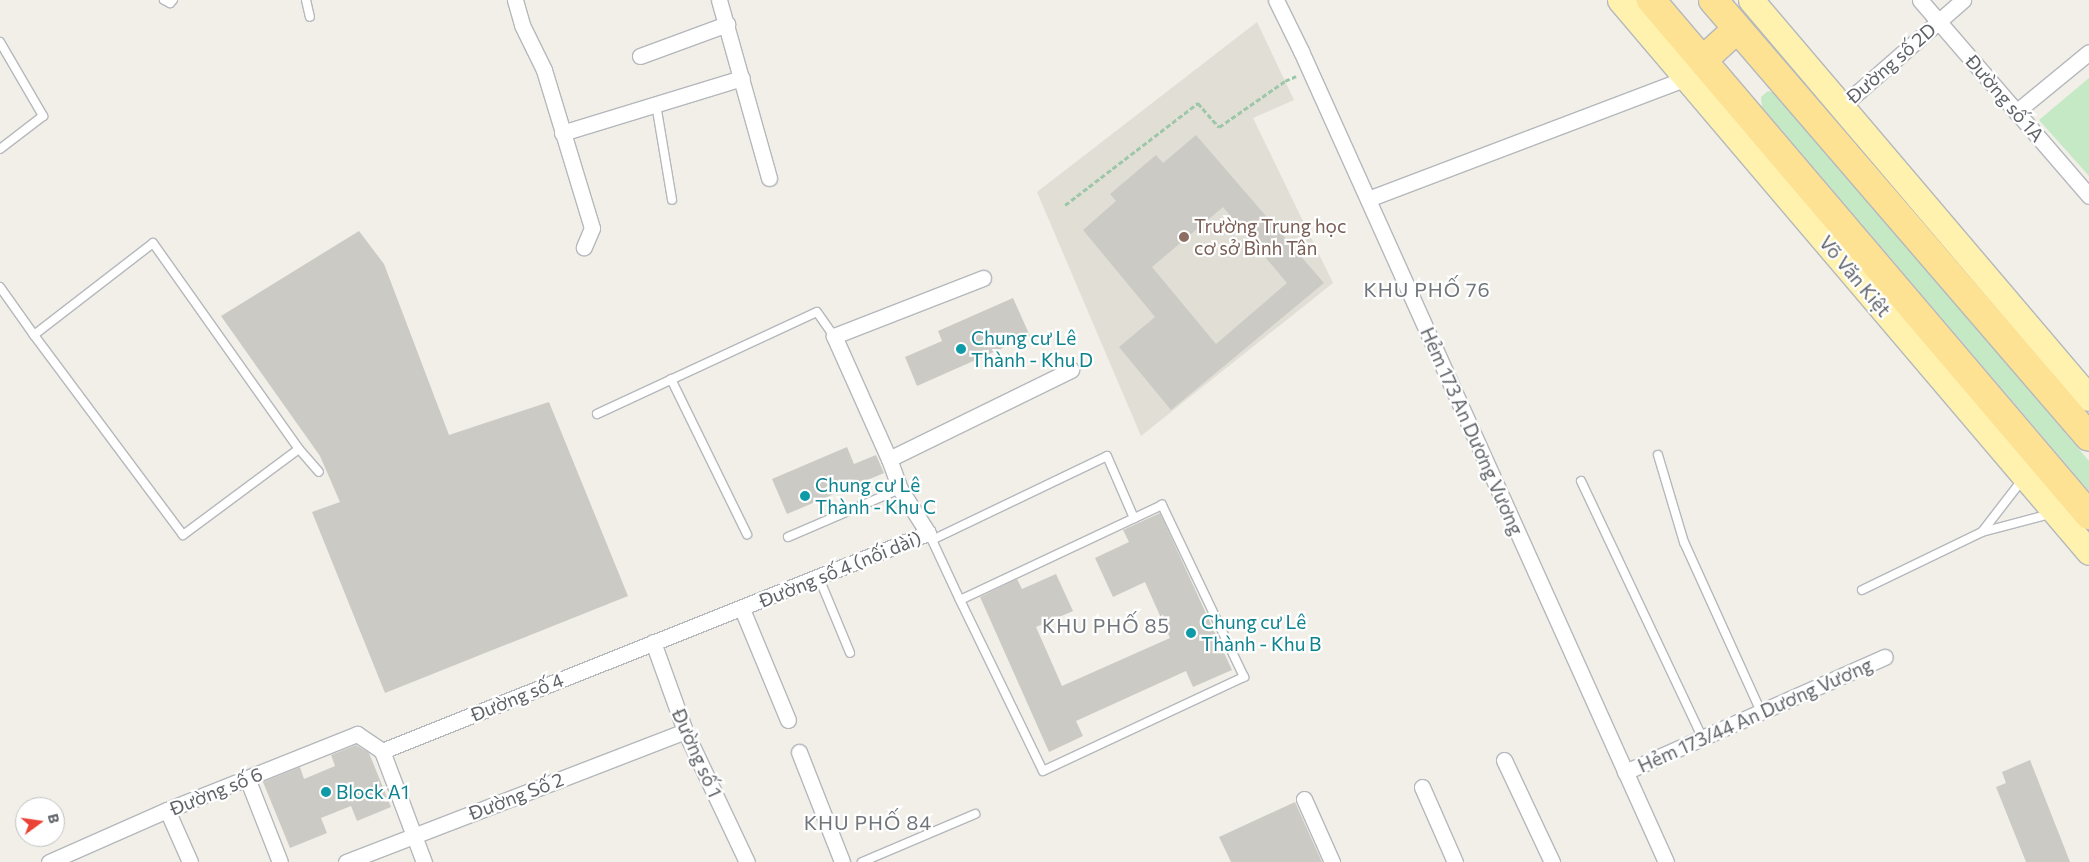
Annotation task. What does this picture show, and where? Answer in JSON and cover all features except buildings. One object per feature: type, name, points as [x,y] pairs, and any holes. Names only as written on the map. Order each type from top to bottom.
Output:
[{"type":"highway","name":"Võ Văn Kiệt","points":[[1651,0],[1695,69],[2089,515]]},
{"type":"highway","points":[[1713,0],[2089,437]]},
{"type":"highway","points":[[1695,69],[1737,29]]},
{"type":"main road","name":"Võ Văn Kiệt","points":[[1620,0],[1695,69],[2025,476],[2089,552]]},
{"type":"main road","points":[[1751,0],[2086,391]]},
{"type":"street","points":[[516,0],[522,25],[544,70],[592,228],[584,247]]},
{"type":"street","points":[[719,0],[769,178]]},
{"type":"street","name":"Hẻm 173 An Dương Vương","points":[[1276,0],[1368,199],[1666,862]]},
{"type":"street","name":"Đường số 1A","points":[[1920,0],[2089,196]]},
{"type":"street","name":"Đường số 2D","points":[[1842,106],[1963,0]]},
{"type":"street","points":[[640,56],[727,24]]},
{"type":"street","points":[[2016,112],[2089,52]]},
{"type":"street","points":[[1368,199],[1695,69]]},
{"type":"street","points":[[562,133],[742,78]]},
{"type":"street","points":[[834,336],[982,278]]},
{"type":"street","name":"Đường số 4 (nối dài)","points":[[653,642],[930,537],[900,489],[889,459],[834,336]]},
{"type":"street","points":[[889,459],[1070,370]]},
{"type":"street","points":[[742,609],[788,720]]},
{"type":"street","name":"Đường số 1","points":[[653,642],[686,731],[747,862]]},
{"type":"street","name":"Đường số 4","points":[[382,751],[653,642]]},
{"type":"street","name":"Hẻm 173/44 An Dương Vương","points":[[1625,772],[1885,657]]},
{"type":"street","name":"Đường Số 2","points":[[346,862],[686,731]]},
{"type":"street","name":"Đường số 6","points":[[49,862],[167,810],[358,734],[382,751]]},
{"type":"street","points":[[382,751],[412,836],[424,862]]},
{"type":"street","points":[[799,752],[842,862]]},
{"type":"street","points":[[1504,760],[1552,862]]},
{"type":"street","points":[[247,778],[280,862]]},
{"type":"street","points":[[1422,787],[1455,862]]},
{"type":"street","points":[[1304,799],[1332,862]]},
{"type":"street","points":[[167,810],[190,862]]},
{"type":"lane","points":[[164,0],[170,2],[173,0]]},
{"type":"lane","points":[[306,0],[310,17]]},
{"type":"lane","points":[[0,42],[43,116],[0,149]]},
{"type":"lane","points":[[656,104],[672,200]]},
{"type":"lane","points":[[34,335],[152,243],[299,449],[319,472]]},
{"type":"lane","points":[[0,286],[34,335],[183,535],[299,449]]},
{"type":"lane","points":[[597,414],[817,312],[834,336]]},
{"type":"lane","points":[[671,379],[747,534]]},
{"type":"lane","points":[[1658,455],[1684,542],[1762,712]]},
{"type":"lane","points":[[960,600],[1134,518],[1162,504],[1244,677],[1043,771],[960,600],[930,537],[1106,456],[1134,518]]},
{"type":"lane","points":[[1982,532],[2025,476]]},
{"type":"lane","points":[[1581,481],[1703,738]]},
{"type":"lane","points":[[788,537],[900,489]]},
{"type":"lane","points":[[1862,590],[1982,532],[2056,512]]},
{"type":"lane","points":[[819,578],[850,653]]},
{"type":"lane","points":[[862,862],[975,814]]},
{"type":"path","points":[[1065,205],[1198,103],[1219,127],[1285,81],[1309,71]]},
{"type":"shaded area","name":"Trường Trung học cơ sở Bình Tân","points":[[1257,22],[1294,100],[1253,118],[1333,283],[1141,436],[1037,192]]},
{"type":"green space","points":[[2089,78],[2089,176],[2039,120]]},
{"type":"green space","points":[[1768,91],[1777,94],[2089,461],[2089,491],[1762,107],[1761,97]]},
{"type":"place","name":"Trường Trung học cơ sở Bình Tân","points":[[1184,237]]},
{"type":"place","name":"Chung cư Lê Thành - Khu D","points":[[961,349]]},
{"type":"place","name":"Chung cư Lê Thành - Khu C","points":[[805,496]]},
{"type":"place","name":"Chung cư Lê Thành - Khu B","points":[[1191,633]]},
{"type":"place","name":"Block A1","points":[[326,792]]},
{"type":"district","name":"KHU PHỐ 76","points":[[1427,289]]},
{"type":"district","name":"KHU PHỐ 85","points":[[1106,625]]},
{"type":"district","name":"KHU PHỐ 84","points":[[868,822]]}]
